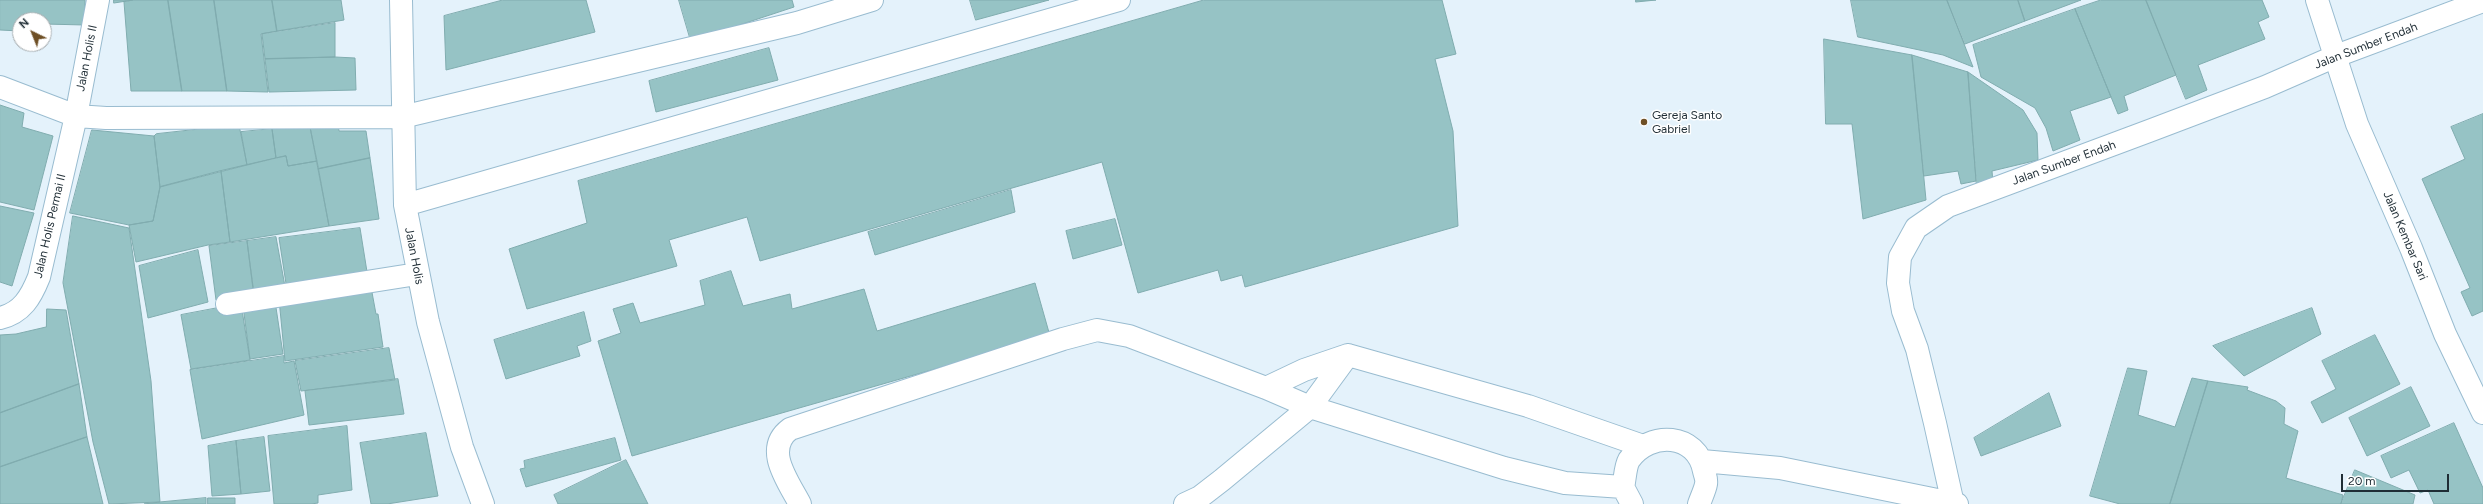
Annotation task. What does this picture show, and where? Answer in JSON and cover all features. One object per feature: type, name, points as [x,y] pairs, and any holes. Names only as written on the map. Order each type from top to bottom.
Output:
[{"type":"street","name":"Jalan Holis II","points":[[76,116],[98,0]]},
{"type":"street","name":"Jalan Holis","points":[[401,0],[402,117],[405,205],[417,274],[462,447],[483,504]]},
{"type":"street","points":[[0,87],[76,116],[106,118],[402,117],[797,23],[872,0]]},
{"type":"street","points":[[405,205],[1119,0]]},
{"type":"street","name":"Jalan Kembar Sari","points":[[2317,0],[2357,124],[2411,248],[2445,334],[2483,413]]},
{"type":"street","name":"Jalan Sumber Endah","points":[[1954,504],[1919,357],[1903,311],[1898,283],[1900,257],[1916,228],[1948,206],[2257,90],[2336,56],[2483,1]]},
{"type":"street","name":"Jalan Holis Permai II","points":[[0,318],[10,316],[22,307],[32,294],[39,277],[76,116]]},
{"type":"street","points":[[227,304],[417,274]]},
{"type":"street","points":[[800,504],[780,465],[778,456],[779,441],[790,428],[1063,339],[1097,330],[1111,331],[1129,336],[1266,388],[1310,407],[1504,468],[1624,498],[1628,462],[1643,446],[1659,439],[1676,440],[1692,448],[1702,461],[1706,483],[1699,504]]},
{"type":"street","points":[[1266,388],[1304,370],[1348,355],[1528,406],[1643,446]]},
{"type":"street","points":[[1185,504],[1200,497],[1222,480],[1310,407],[1348,355]]},
{"type":"street","points":[[1702,461],[1780,468],[1954,504]]},
{"type":"building","points":[[0,0],[85,0],[85,25],[52,24],[52,12],[12,12],[12,31],[0,30]]},
{"type":"building","points":[[114,0],[133,0],[114,3]]},
{"type":"building","points":[[133,0],[168,0],[182,91],[131,91],[124,2]]},
{"type":"building","points":[[168,0],[214,0],[227,91],[182,91]]},
{"type":"building","points":[[214,0],[272,0],[277,31],[261,34],[268,92],[227,91]]},
{"type":"building","points":[[272,0],[341,0],[344,20],[277,31]]},
{"type":"building","points":[[503,0],[586,0],[595,32],[446,70],[444,16]]},
{"type":"building","points":[[679,0],[792,0],[794,7],[691,41]]},
{"type":"building","points":[[970,0],[1049,0],[976,20]]},
{"type":"building","points":[[1204,0],[1442,0],[1456,54],[1435,59],[1453,131],[1458,226],[1245,287],[1242,275],[1221,281],[1218,270],[1138,293],[1102,162],[760,261],[747,217],[669,240],[677,266],[527,309],[509,249],[587,223],[578,181]]},
{"type":"building","points":[[1636,0],[1656,0],[1636,2]]},
{"type":"building","points":[[1851,0],[1947,0],[1973,67],[1943,55],[1858,37]]},
{"type":"building","points":[[1947,0],[2018,0],[2025,21],[1965,44]]},
{"type":"building","points":[[2018,0],[2081,0],[2025,21]]},
{"type":"building","points":[[2101,0],[2146,0],[2176,75],[2124,96],[2128,110],[2118,114],[2075,9]]},
{"type":"building","points":[[2146,0],[2262,0],[2269,17],[2258,22],[2265,39],[2198,65],[2207,90],[2186,99]]},
{"type":"building","points":[[2075,9],[2111,97],[2070,111],[2080,140],[2053,151],[2046,128],[2035,108],[1981,77],[1973,45]]},
{"type":"building","points":[[335,23],[335,57],[265,59],[262,34]]},
{"type":"building","points":[[1824,39],[1912,55],[1926,200],[1863,219],[1852,124],[1826,124]]},
{"type":"building","points":[[769,48],[778,80],[656,112],[649,81]]},
{"type":"building","points":[[1912,55],[1968,72],[1976,181],[1961,184],[1958,171],[1924,176]]},
{"type":"building","points":[[335,57],[355,58],[356,90],[269,92],[265,59]]},
{"type":"building","points":[[1968,72],[2023,110],[2037,133],[2038,160],[1992,171],[1993,183],[1977,188]]},
{"type":"building","points":[[0,105],[24,113],[22,127],[53,136],[34,210],[0,202]]},
{"type":"building","points":[[2483,114],[2483,311],[2472,316],[2461,292],[2470,288],[2422,179],[2465,159],[2451,127]]},
{"type":"building","points":[[338,124],[339,131],[366,131],[370,158],[318,169],[310,127]]},
{"type":"building","points":[[239,125],[247,165],[160,187],[154,136],[156,134]]},
{"type":"building","points":[[305,125],[310,127],[317,161],[288,166],[286,156],[276,158],[272,129]]},
{"type":"building","points":[[272,129],[276,158],[247,165],[241,132]]},
{"type":"building","points":[[92,130],[154,136],[160,187],[153,221],[129,225],[70,213]]},
{"type":"building","points":[[286,156],[288,166],[317,161],[329,226],[230,242],[221,171]]},
{"type":"building","points":[[370,158],[379,219],[329,226],[318,169]]},
{"type":"building","points":[[221,171],[230,242],[208,245],[136,262],[129,225],[153,221],[160,187]]},
{"type":"building","points":[[1011,190],[1015,212],[875,255],[868,232]]},
{"type":"building","points":[[0,206],[34,213],[12,286],[0,282]]},
{"type":"building","points":[[73,216],[129,228],[151,381],[160,502],[109,504],[93,442],[63,283]]},
{"type":"building","points":[[1115,219],[1122,245],[1073,259],[1066,231]]},
{"type":"building","points":[[360,228],[368,278],[287,290],[279,238]]},
{"type":"building","points":[[276,237],[286,292],[254,297],[247,241]]},
{"type":"building","points":[[247,241],[254,294],[216,300],[209,246]]},
{"type":"building","points":[[198,250],[208,302],[148,318],[139,266]]},
{"type":"building","points":[[731,271],[743,306],[790,294],[792,309],[864,289],[877,331],[1035,283],[1050,336],[632,456],[598,341],[621,333],[613,309],[633,303],[640,323],[705,305],[700,281]]},
{"type":"building","points":[[371,287],[376,314],[378,314],[383,347],[285,361],[279,299]]},
{"type":"building","points":[[275,301],[283,354],[250,359],[243,306]]},
{"type":"building","points":[[218,308],[219,313],[242,310],[250,360],[191,369],[181,315]]},
{"type":"building","points":[[2312,308],[2321,334],[2244,376],[2213,346]]},
{"type":"building","points":[[47,309],[66,310],[79,384],[0,413],[0,335],[16,334],[46,327]]},
{"type":"building","points":[[584,312],[591,341],[577,346],[580,356],[506,379],[494,340]]},
{"type":"building","points":[[2375,335],[2400,384],[2322,423],[2311,402],[2336,389],[2322,361]]},
{"type":"building","points":[[389,348],[395,380],[301,391],[295,361]]},
{"type":"building","points":[[284,356],[284,363],[294,361],[304,415],[202,439],[190,370]]},
{"type":"building","points":[[2128,368],[2147,371],[2138,415],[2175,427],[2192,378],[2208,381],[2170,504],[2120,504],[2090,496]]},
{"type":"building","points":[[398,379],[404,414],[309,425],[305,391]]},
{"type":"building","points":[[2208,381],[2248,387],[2247,390],[2276,401],[2285,408],[2284,424],[2298,431],[2286,478],[2343,495],[2341,504],[2170,504]]},
{"type":"building","points":[[79,384],[87,437],[0,467],[0,413]]},
{"type":"building","points":[[2411,387],[2430,426],[2367,456],[2349,418]]},
{"type":"building","points":[[2049,393],[2061,426],[1981,456],[1974,438]]},
{"type":"building","points":[[2454,423],[2483,488],[2483,504],[2434,504],[2428,490],[2420,493],[2409,470],[2391,478],[2381,456]]},
{"type":"building","points":[[347,426],[352,490],[318,495],[318,503],[274,504],[268,436]]},
{"type":"building","points":[[426,433],[438,496],[387,504],[371,504],[360,443]]},
{"type":"building","points":[[87,437],[103,504],[0,504],[0,467]]},
{"type":"building","points":[[264,437],[270,491],[241,494],[236,441]]},
{"type":"building","points":[[615,438],[621,460],[526,487],[520,469],[525,468],[524,461]]},
{"type":"building","points":[[236,441],[241,494],[212,496],[208,446]]},
{"type":"building","points":[[626,460],[648,504],[558,504],[554,495]]},
{"type":"building","points":[[2355,470],[2415,495],[2413,504],[2341,504]]},
{"type":"building","points":[[206,498],[206,504],[144,504],[160,502]]},
{"type":"building","points":[[208,498],[235,498],[235,504],[208,504]]},
{"type":"place","name":"Gereja Santo Gabriel","points":[[1644,122]]}]
